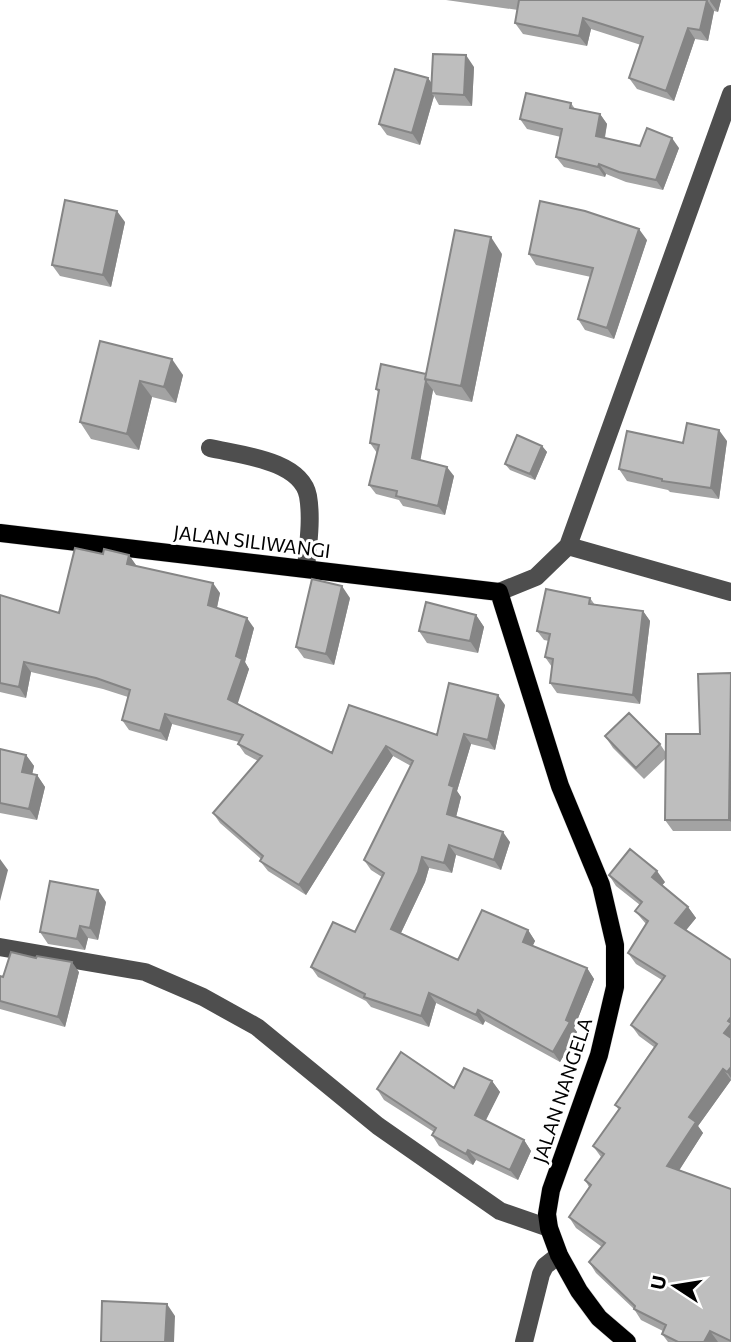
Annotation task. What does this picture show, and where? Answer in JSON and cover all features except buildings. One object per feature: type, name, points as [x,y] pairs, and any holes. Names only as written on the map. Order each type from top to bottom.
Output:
[{"type":"main road","name":"JALAN SILIWANGI","points":[[0,533],[499,592]]},
{"type":"main road","name":"JALAN NANGELA","points":[[499,592],[560,786],[601,885],[615,945],[615,987],[598,1055],[551,1191],[547,1214],[549,1228],[559,1255],[579,1291],[600,1318],[627,1342]]},
{"type":"street","points":[[499,592],[536,577],[568,546],[731,94]]},
{"type":"street","points":[[210,448],[271,461],[297,475],[308,494],[306,568]]},
{"type":"street","points":[[568,546],[731,592]]},
{"type":"street","points":[[0,947],[145,972],[203,997],[257,1027],[378,1126],[500,1211],[549,1228]]},
{"type":"street","points":[[524,1342],[541,1274],[545,1266],[559,1255]]}]
